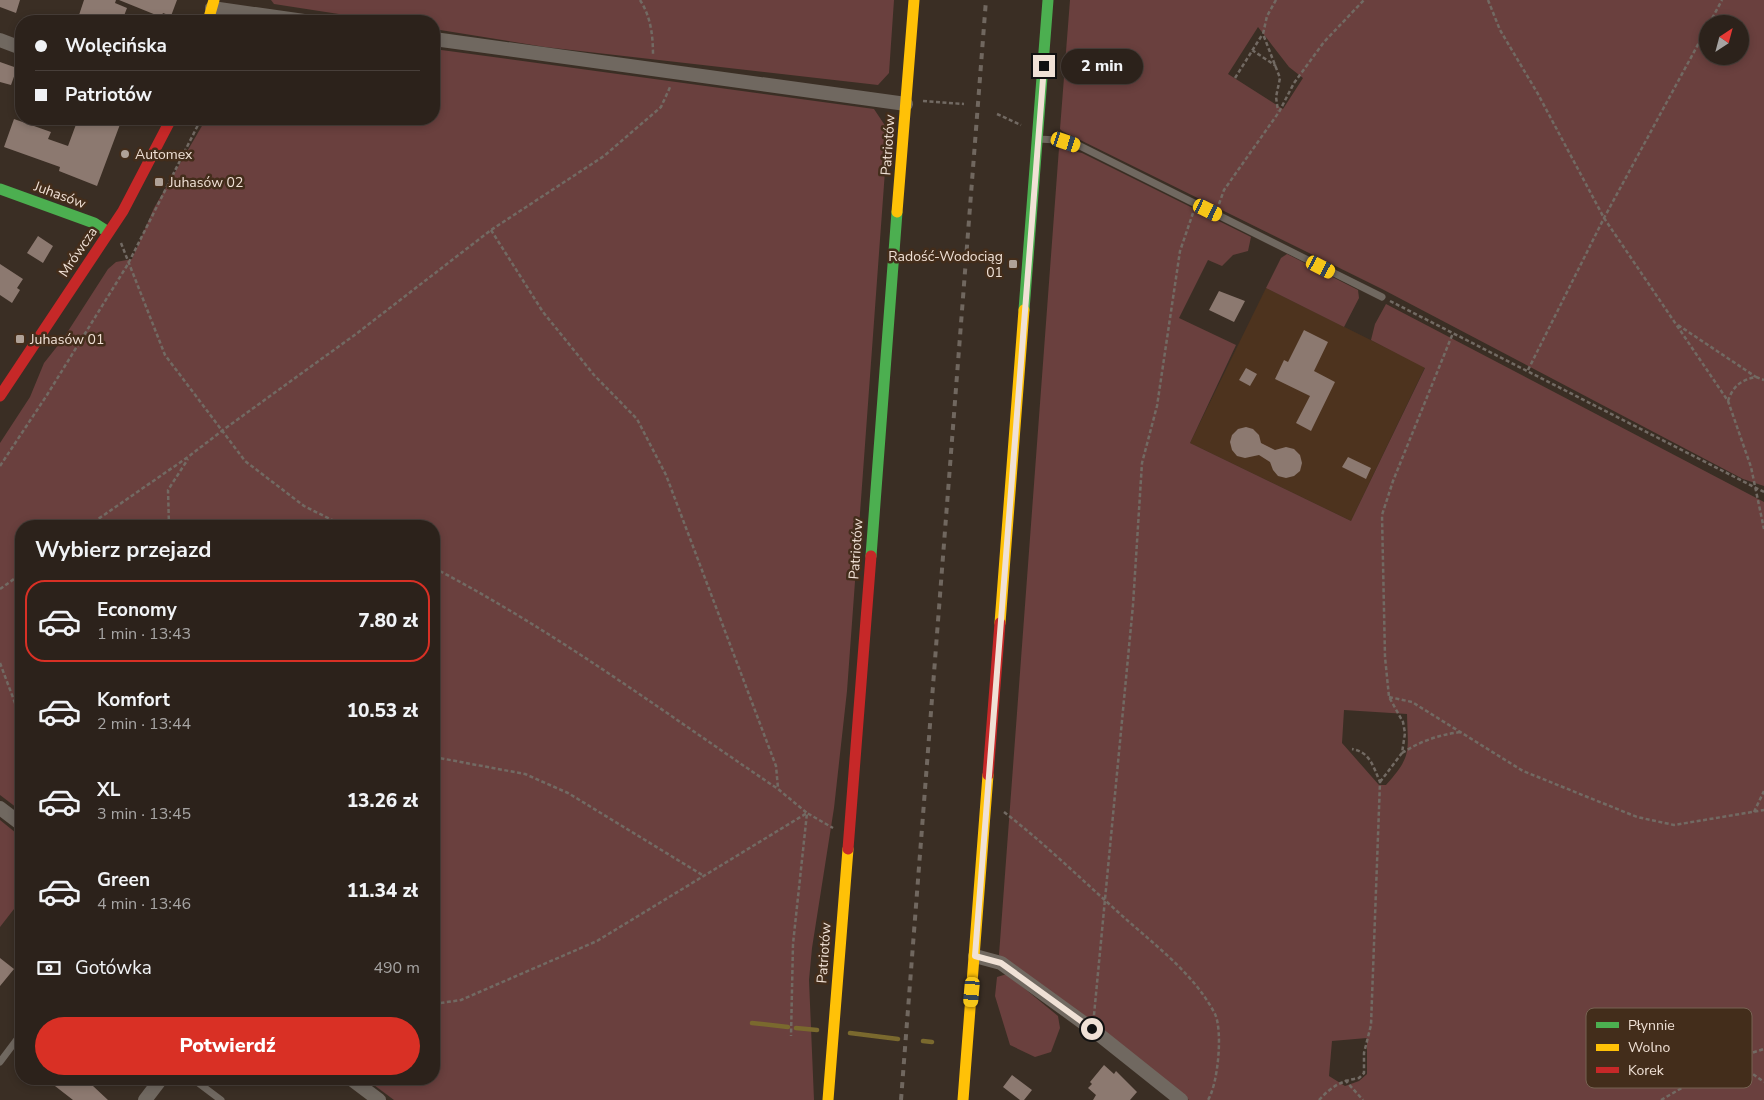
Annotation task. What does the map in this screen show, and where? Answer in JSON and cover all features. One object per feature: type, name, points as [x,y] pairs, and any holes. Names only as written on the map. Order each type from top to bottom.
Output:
[{"type":"main road","name":"Patriotów","points":[[828,1100],[914,0]]},
{"type":"main road","points":[[963,1100],[1048,0]]},
{"type":"main road","name":"Mrówcza","points":[[0,396],[108,232],[145,172],[168,125]]},
{"type":"main road","name":"Juhasów","points":[[0,189],[94,223],[108,232]]},
{"type":"street","points":[[211,10],[253,15]]},
{"type":"street","points":[[0,40],[15,46]]},
{"type":"street","points":[[440,40],[906,104]]},
{"type":"street","points":[[0,808],[15,819]]},
{"type":"street","points":[[975,956],[1001,963],[1092,1029],[1181,1100]]},
{"type":"street","points":[[145,1100],[156,1085]]},
{"type":"street","points":[[359,1085],[379,1100]]},
{"type":"lane","points":[[1038,139],[1058,140],[1078,145],[1382,297]]},
{"type":"lane","points":[[0,1062],[15,1042]]},
{"type":"lane","points":[[201,1085],[221,1100]]},
{"type":"path","points":[[640,0],[645,8],[653,34],[653,69]]},
{"type":"path","points":[[1235,78],[1263,34],[1267,16],[1276,0]]},
{"type":"path","points":[[1219,216],[1219,204],[1224,190],[1278,112],[1294,83],[1324,42],[1364,0]]},
{"type":"path","points":[[1488,0],[1500,30],[1538,94],[1604,218],[1728,401],[1757,488],[1764,528]]},
{"type":"path","points":[[1714,15],[1722,0]]},
{"type":"path","points":[[1263,34],[1278,67],[1280,78],[1276,97],[1278,112]]},
{"type":"path","points":[[1528,370],[1604,218],[1699,42]]},
{"type":"path","points":[[1252,50],[1278,67]]},
{"type":"path","points":[[97,520],[188,457],[356,334],[491,230],[604,156],[654,114],[664,103],[676,72]]},
{"type":"path","points":[[906,104],[927,100],[964,104]]},
{"type":"path","points":[[996,114],[1021,124],[1024,137],[1038,139]]},
{"type":"path","points":[[0,466],[47,395],[128,264],[198,125]]},
{"type":"path","points":[[1092,1029],[1106,901],[1133,606],[1142,464],[1158,397],[1180,251],[1197,205]]},
{"type":"path","points":[[491,230],[542,312],[594,374],[636,419],[666,476],[776,766],[778,789]]},
{"type":"path","points":[[120,239],[128,264],[165,355],[245,461],[304,506],[332,520]]},
{"type":"path","points":[[1382,297],[1764,492]]},
{"type":"path","points":[[1677,324],[1756,377],[1764,380]]},
{"type":"path","points":[[1402,753],[1405,734],[1403,722],[1388,697],[1385,657],[1382,516],[1393,481],[1453,333]]},
{"type":"path","points":[[1728,401],[1732,391],[1739,382],[1756,377]]},
{"type":"path","points":[[169,520],[168,490],[188,457]]},
{"type":"path","points":[[440,571],[482,593],[565,646],[778,789],[807,813],[848,838]]},
{"type":"path","points":[[0,590],[15,579]]},
{"type":"path","points":[[0,664],[15,703]]},
{"type":"path","points":[[1388,697],[1412,702],[1523,771],[1637,817],[1674,825],[1764,810]]},
{"type":"path","points":[[1380,782],[1402,753],[1418,743],[1441,735],[1462,732]]},
{"type":"path","points":[[1319,1100],[1332,1086],[1345,1080],[1360,1078],[1364,1073],[1364,1053],[1371,1025],[1380,782],[1369,756],[1361,750],[1352,749]]},
{"type":"path","points":[[440,758],[525,774],[559,789],[704,876]]},
{"type":"path","points":[[1754,812],[1764,791]]},
{"type":"path","points":[[1004,812],[1039,839],[1196,985],[1216,1017],[1219,1055],[1216,1076],[1208,1100]]},
{"type":"path","points":[[440,1003],[461,1000],[597,941],[807,813]]},
{"type":"path","points":[[790,1036],[793,944],[807,813]]},
{"type":"path","points":[[1752,1053],[1764,1049]]},
{"type":"path","points":[[1752,1073],[1764,1082]]},
{"type":"path","points":[[1345,1080],[1363,1100]]},
{"type":"path","points":[[1661,1100],[1682,1088]]},
{"type":"shaded area","points":[[271,0],[894,0],[889,73],[878,85],[545,47],[440,30],[440,15],[345,15],[274,4]]},
{"type":"shaded area","points":[[1070,0],[1764,0],[1764,486],[1743,479],[1382,289],[1060,129]],"holes":[[[1258,27],[1289,67],[1303,78],[1283,109],[1228,74]]]},
{"type":"shaded area","points":[[440,50],[874,109],[888,130],[847,691],[834,808],[812,948],[809,980],[814,1100],[394,1100],[374,1085],[440,1085],[440,520],[15,520],[15,806],[0,795],[0,443],[30,397],[44,363],[63,339],[108,269],[116,262],[132,259],[154,208],[202,125],[440,125]]},
{"type":"shaded area","points":[[1059,148],[1082,153],[1251,237],[1248,251],[1233,255],[1222,266],[1208,260],[1179,318],[1236,345],[1190,443],[1351,521],[1425,368],[1371,340],[1375,324],[1386,304],[1764,502],[1764,1100],[1189,1100],[999,955]],"holes":[[[1344,710],[1407,714],[1407,753],[1400,767],[1386,785],[1379,785],[1342,743]],[[1367,1038],[1367,1074],[1359,1081],[1345,1086],[1329,1076],[1332,1041]]]},
{"type":"shaded area","points":[[1287,254],[1358,290],[1359,298],[1344,327],[1266,288],[1281,258]]},
{"type":"shaded area","points":[[1266,288],[1425,367],[1351,521],[1190,443]]},
{"type":"shaded area","points":[[0,820],[15,832],[15,908],[0,927]]},
{"type":"shaded area","points":[[1007,974],[1058,1016],[1060,1028],[1051,1052],[1035,1057],[1010,1045],[995,996],[997,977]]},
{"type":"building","points":[[0,0],[20,0],[16,13],[0,7]]},
{"type":"building","points":[[84,0],[116,0],[115,3],[127,8],[124,15],[79,15]]},
{"type":"building","points":[[119,0],[177,0],[171,15],[163,13],[162,15],[156,15]]},
{"type":"building","points":[[0,62],[15,67],[11,85],[0,82]]},
{"type":"building","points":[[14,119],[15,125],[31,125],[51,132],[48,139],[68,146],[76,125],[120,125],[97,186],[59,171],[60,167],[4,147]]},
{"type":"building","points":[[38,236],[53,246],[43,263],[27,253]]},
{"type":"building","points":[[0,264],[23,279],[17,288],[20,290],[12,303],[0,295]]},
{"type":"building","points":[[1219,291],[1245,301],[1234,322],[1209,310]]},
{"type":"building","points":[[1304,330],[1328,342],[1314,371],[1335,382],[1311,431],[1296,423],[1310,396],[1275,379],[1284,360],[1288,362]]},
{"type":"building","points":[[1246,368],[1257,374],[1250,386],[1239,380]]},
{"type":"building","points":[[1246,427],[1253,429],[1259,435],[1261,443],[1275,450],[1286,447],[1294,449],[1300,455],[1302,463],[1300,471],[1294,476],[1286,478],[1278,476],[1270,462],[1259,455],[1245,458],[1237,456],[1232,450],[1230,442],[1232,435],[1238,429]]},
{"type":"building","points":[[1348,457],[1371,468],[1366,479],[1342,467]]},
{"type":"building","points":[[0,958],[14,969],[0,986]]},
{"type":"building","points":[[1104,1065],[1114,1074],[1116,1071],[1137,1092],[1130,1100],[1093,1100],[1096,1095],[1088,1088],[1092,1084],[1090,1082]]},
{"type":"building","points":[[1012,1075],[1032,1090],[1024,1100],[1020,1100],[1003,1087]]},
{"type":"building","points":[[54,1085],[91,1085],[108,1100],[73,1100]]},
{"type":"waterway","points":[[752,1023],[788,1027]]},
{"type":"waterway","points":[[796,1028],[817,1030]]},
{"type":"waterway","points":[[850,1033],[898,1039]]},
{"type":"waterway","points":[[923,1041],[932,1042]]},
{"type":"railway","points":[[901,1100],[986,0]]},
{"type":"traffic: fast","points":[[1024,310],[1048,0]]},
{"type":"traffic: fast","points":[[0,189],[94,223],[108,232]]},
{"type":"traffic: fast","points":[[871,556],[897,212]]},
{"type":"traffic: slow","points":[[210,15],[214,0]]},
{"type":"traffic: slow","points":[[897,212],[914,0]]},
{"type":"traffic: slow","points":[[1000,623],[1024,310]]},
{"type":"traffic: slow","points":[[963,1100],[988,775]]},
{"type":"traffic: slow","points":[[828,1100],[848,849]]},
{"type":"traffic: jam","points":[[0,396],[123,211],[168,125]]},
{"type":"traffic: jam","points":[[848,849],[871,556]]},
{"type":"traffic: jam","points":[[988,775],[1000,623]]},
{"type":"place","name":"Automex","points":[[125,154]]},
{"type":"place","name":"Juhasów 02","points":[[159,182]]},
{"type":"place","name":"Radość-Wodociąg 01","points":[[1013,264]]},
{"type":"place","name":"Juhasów 01","points":[[20,339]]},
{"type":"route","points":[[1044,66],[975,956],[992,959],[1001,963],[1092,1029]]}]
